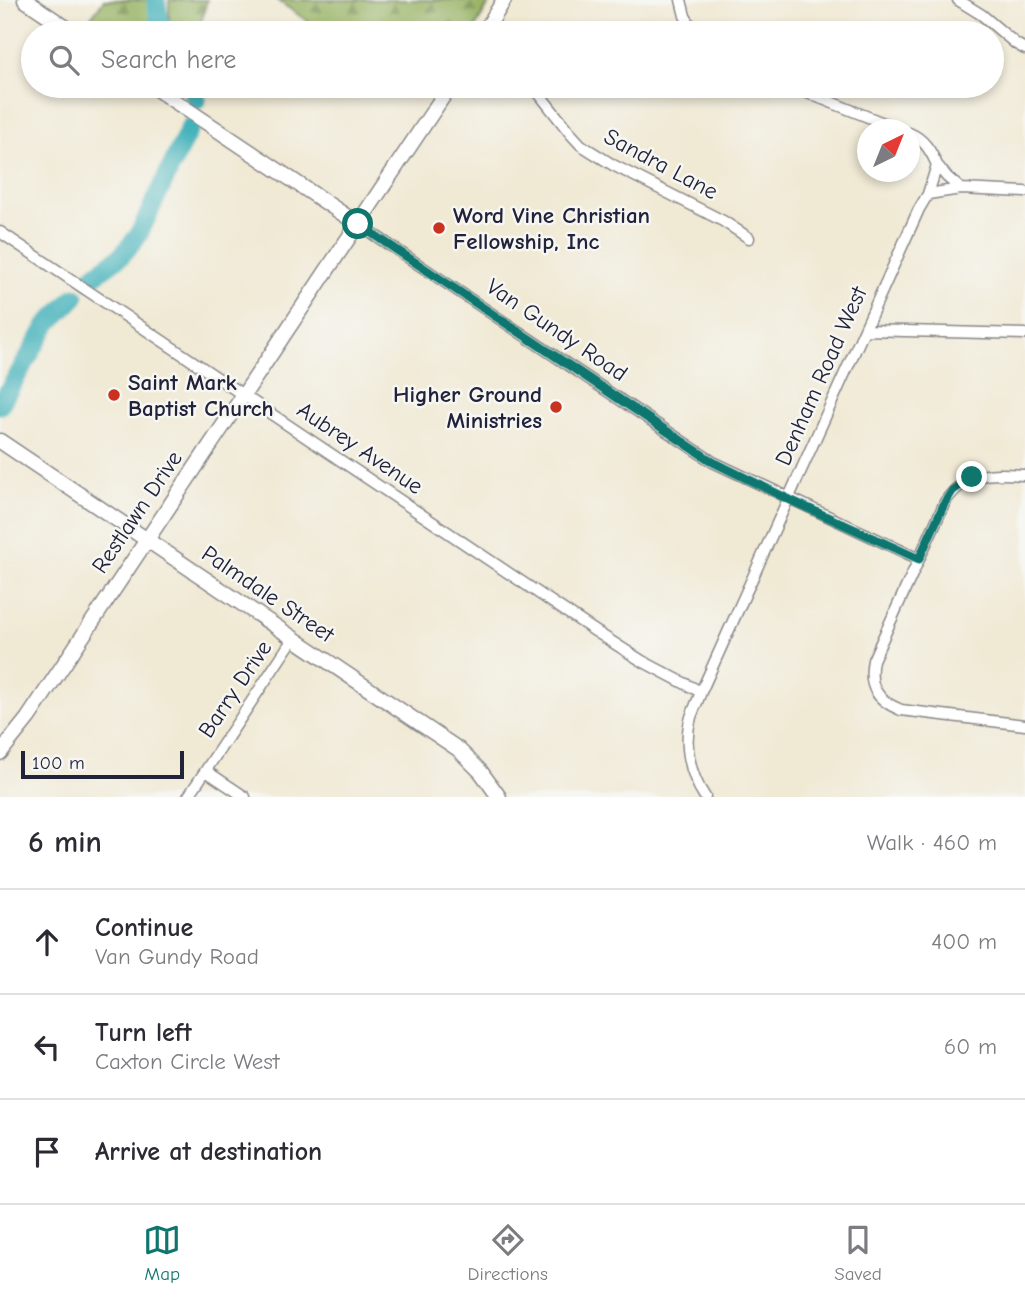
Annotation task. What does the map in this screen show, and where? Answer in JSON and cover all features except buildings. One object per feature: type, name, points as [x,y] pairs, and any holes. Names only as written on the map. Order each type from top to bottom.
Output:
[{"type":"street","points":[[25,0],[56,21]]},
{"type":"street","points":[[491,21],[504,0]]},
{"type":"street","points":[[681,0],[688,21]]},
{"type":"street","points":[[965,2],[989,21]]},
{"type":"street","points":[[1004,34],[1025,49]]},
{"type":"street","name":"Van Gundy Road","points":[[170,98],[713,462],[919,559]]},
{"type":"street","name":"Restlawn Drive","points":[[0,753],[28,718],[442,98]]},
{"type":"street","name":"Sandra Lane","points":[[542,98],[581,145],[613,165],[723,220],[749,238]]},
{"type":"street","points":[[820,98],[873,119]]},
{"type":"street","points":[[920,139],[930,150],[937,165],[961,189]]},
{"type":"street","name":"Denham Road West","points":[[705,797],[693,773],[688,738],[691,719],[701,691],[928,194],[937,165]]},
{"type":"street","points":[[928,194],[961,189],[1025,192]]},
{"type":"street","name":"Aubrey Avenue","points":[[0,232],[595,631],[642,661],[701,691]]},
{"type":"street","points":[[865,330],[1025,334]]},
{"type":"street","name":"Palmdale Street","points":[[0,441],[458,749],[481,772],[499,797]]},
{"type":"street","points":[[1025,475],[972,477],[953,490],[945,502],[873,660],[870,674],[873,688],[879,697],[889,706],[901,710],[1025,724]]},
{"type":"street","name":"Barry Drive","points":[[188,797],[293,639]]},
{"type":"street","points":[[206,771],[244,797]]},
{"type":"green space","points":[[104,0],[148,0],[151,21],[88,21]]},
{"type":"green space","points":[[169,0],[207,0],[201,21],[169,21]]},
{"type":"green space","points":[[277,0],[491,0],[479,21],[308,21]]},
{"type":"waterway","points":[[156,0],[159,21]]},
{"type":"waterway","points":[[89,279],[121,256],[138,236],[190,127]]},
{"type":"waterway","points":[[0,405],[47,325],[75,297]]},
{"type":"place","name":"Word Vine Christian Fellowship, Inc","points":[[439,228]]},
{"type":"place","name":"Saint Mark Baptist Church","points":[[114,395]]},
{"type":"place","name":"Higher Ground Ministries","points":[[556,407]]},
{"type":"route","points":[[358,224],[713,462],[919,559],[945,502],[953,490],[972,477]]}]
